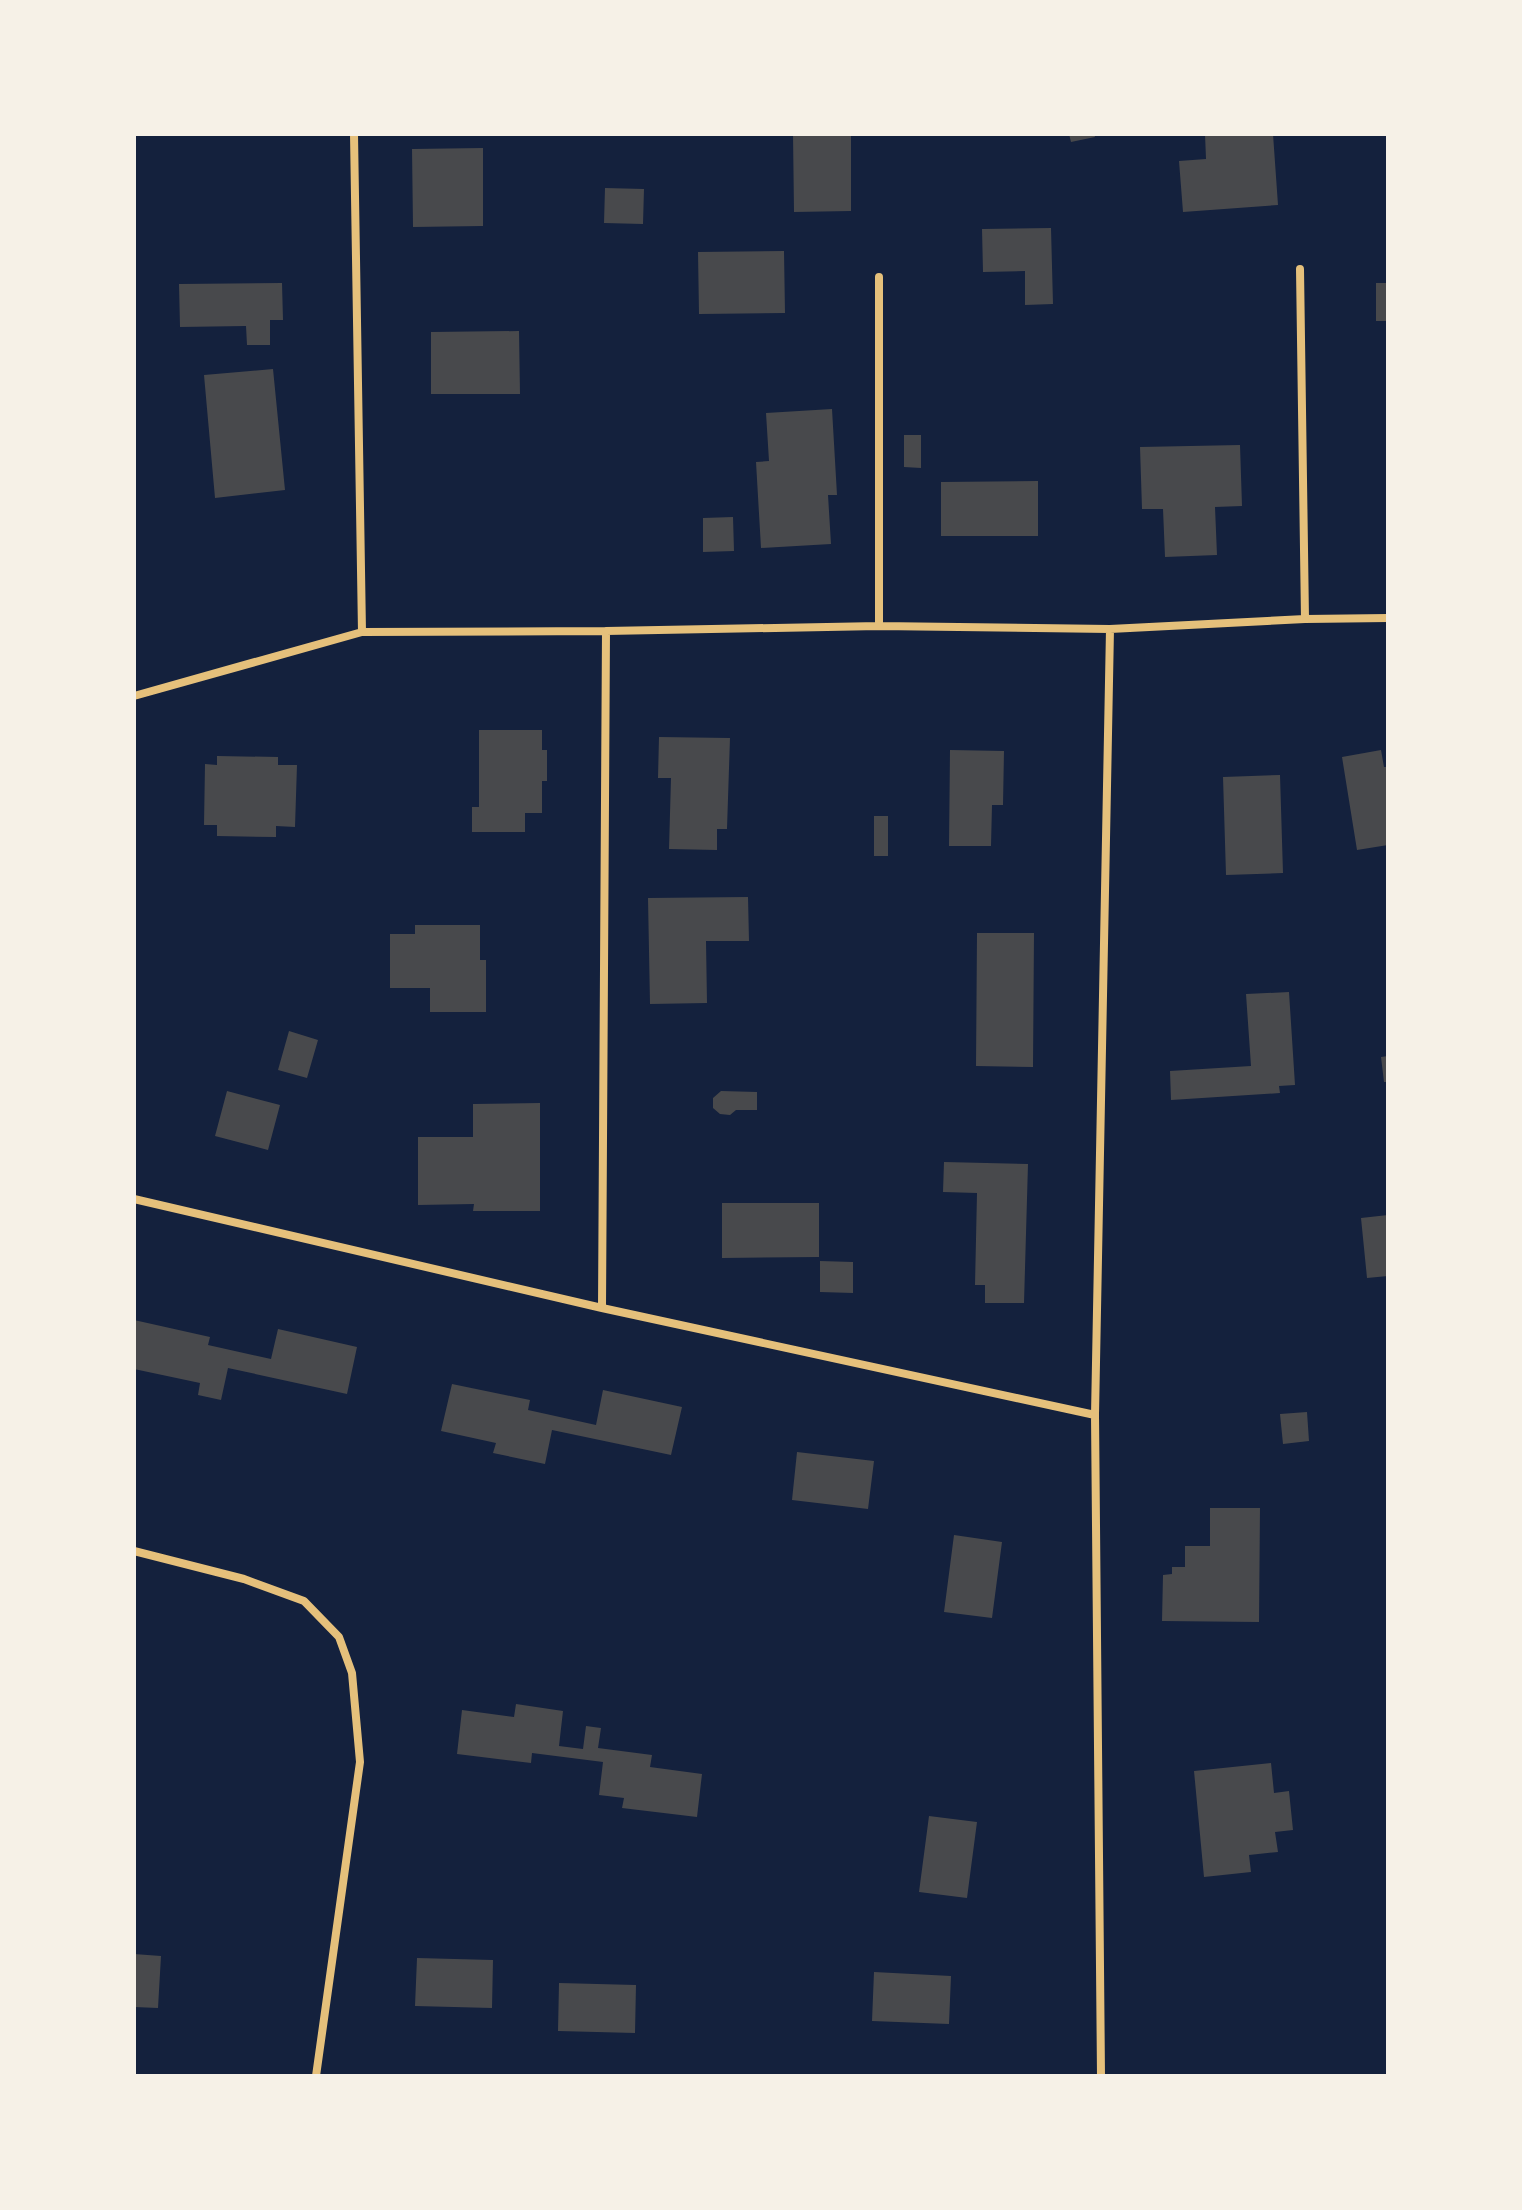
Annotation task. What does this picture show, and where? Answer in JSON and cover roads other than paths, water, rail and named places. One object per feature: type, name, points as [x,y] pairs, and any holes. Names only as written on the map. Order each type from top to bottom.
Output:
[{"type":"street","points":[[354,134],[362,632]]},
{"type":"street","points":[[1300,269],[1305,619]]},
{"type":"street","points":[[879,277],[879,626]]},
{"type":"street","points":[[134,696],[362,632],[879,626],[1110,629],[1388,618]]},
{"type":"street","points":[[1101,2076],[1095,1415],[1110,629]]},
{"type":"street","points":[[602,1308],[606,631]]},
{"type":"street","points":[[134,1199],[602,1308],[1095,1415]]},
{"type":"street","points":[[134,1551],[244,1579],[304,1601],[339,1637],[352,1673],[360,1762],[316,2076]]}]
